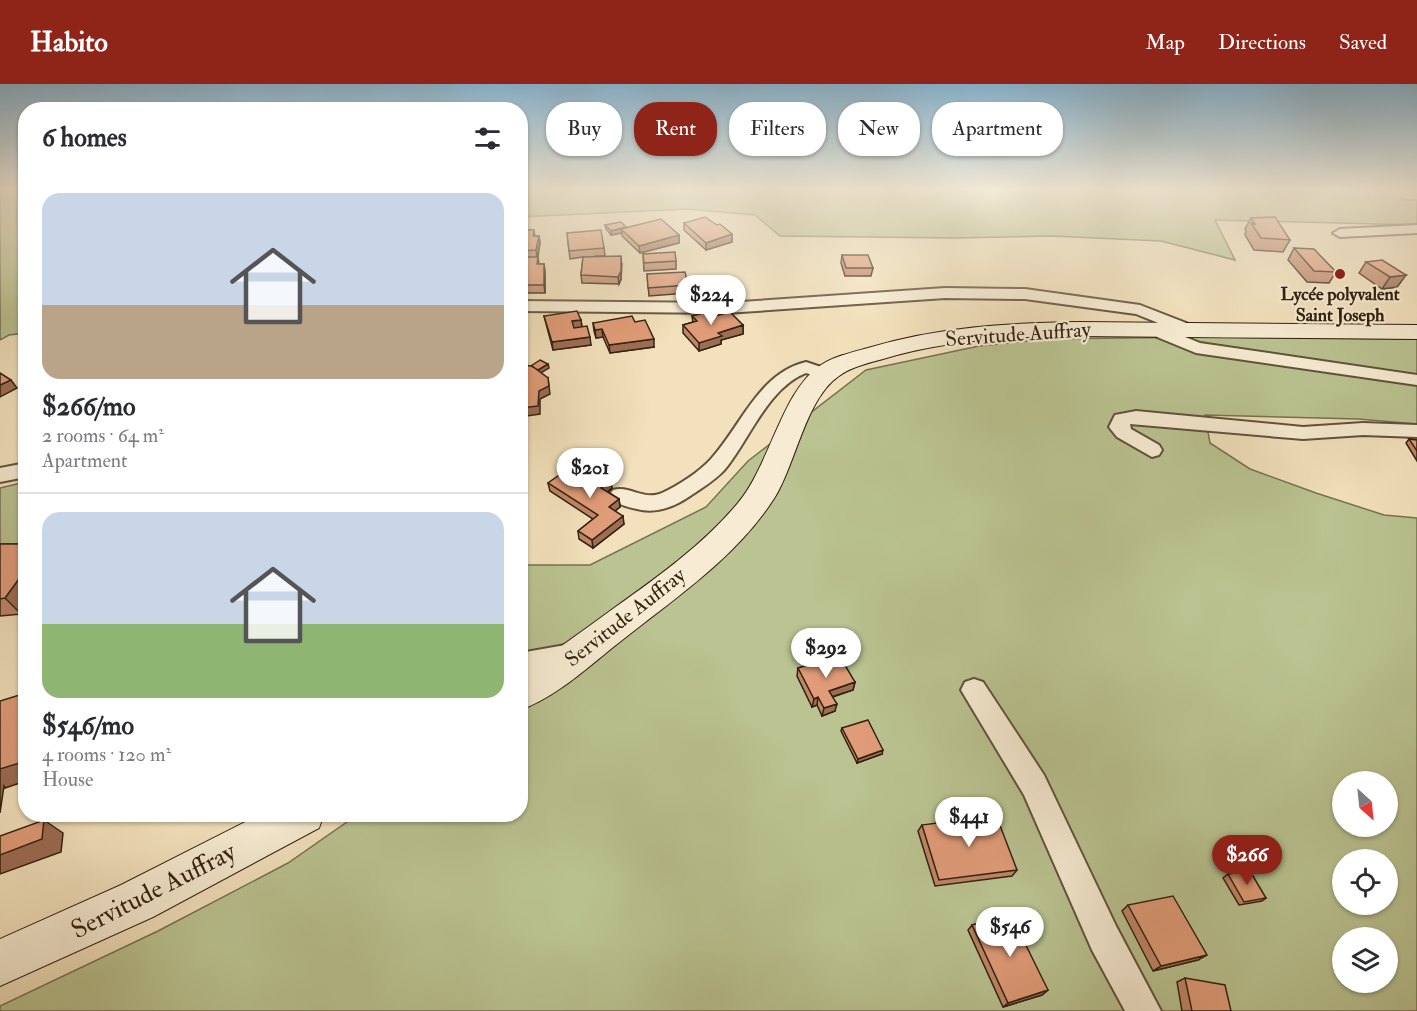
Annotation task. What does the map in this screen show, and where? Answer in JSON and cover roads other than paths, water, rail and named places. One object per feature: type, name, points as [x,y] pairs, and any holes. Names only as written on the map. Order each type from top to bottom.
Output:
[{"type":"street","points":[[528,306],[718,308],[945,293],[1025,294],[1140,310],[1188,330]]},
{"type":"street","name":"Servitude Auffray","points":[[528,689],[643,606],[703,557],[738,524],[773,474],[812,388],[824,374],[842,364],[879,351],[981,332],[1046,328],[1417,332]]},
{"type":"street","points":[[1157,330],[1196,348],[1417,380]]},
{"type":"street","points":[[620,495],[633,502],[651,505],[676,495],[716,466],[785,376],[806,367],[824,374]]},
{"type":"street","points":[[1152,450],[1124,433],[1119,427],[1122,420],[1136,417],[1303,433],[1363,429],[1417,431]]},
{"type":"street","points":[[0,476],[18,472]]},
{"type":"street","points":[[528,663],[579,654]]},
{"type":"street","points":[[974,690],[1034,785],[1104,938],[1144,1011]]},
{"type":"street","name":"Servitude Auffray","points":[[0,963],[137,902],[289,822]]},
{"type":"place","name":"Lycée polyvalent Saint Joseph","points":[[1340,274]]}]
